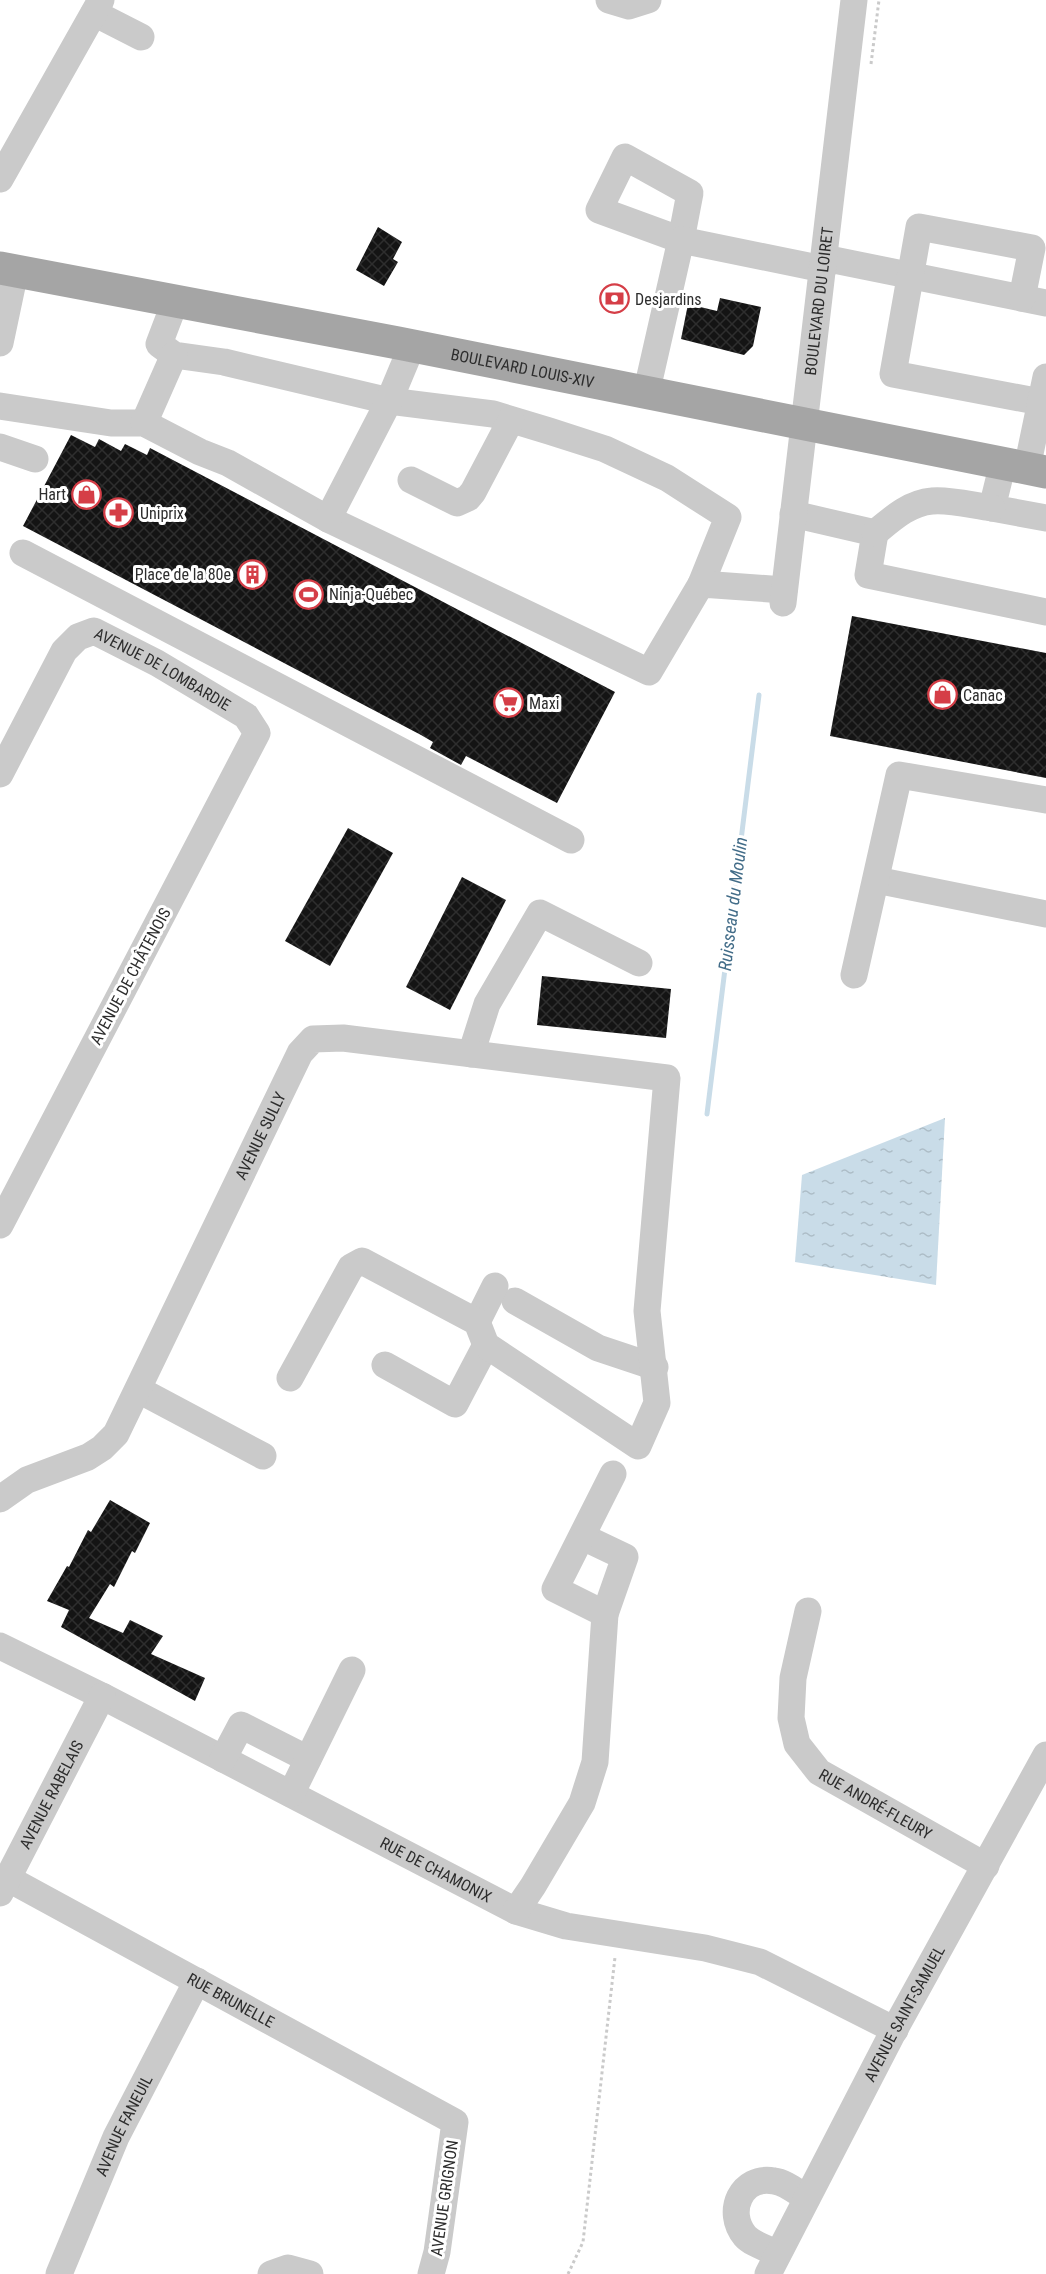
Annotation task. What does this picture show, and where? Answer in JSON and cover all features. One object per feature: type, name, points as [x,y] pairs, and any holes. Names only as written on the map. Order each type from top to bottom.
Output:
[{"type":"main road","name":"BOULEVARD LOUIS-XIV","points":[[7,270],[412,346],[1025,468]]},
{"type":"street","points":[[609,0],[629,6],[648,0]]},
{"type":"street","name":"BOULEVARD DU LOIRET","points":[[701,584],[783,596],[806,423],[854,0]]},
{"type":"street","points":[[0,178],[98,7],[141,37]]},
{"type":"street","points":[[646,394],[681,240],[911,276],[1034,301],[1032,248],[919,227],[911,276],[892,374],[1044,394],[1025,468],[992,508]]},
{"type":"street","points":[[0,343],[7,270]]},
{"type":"street","points":[[0,406],[111,423],[144,423],[181,443],[228,463],[328,519],[649,672],[701,584],[728,517],[667,478],[605,449],[493,414],[389,400],[224,362],[174,355],[159,344],[175,302]]},
{"type":"street","points":[[328,519],[389,400],[412,346]]},
{"type":"street","points":[[144,423],[174,355]]},
{"type":"street","points":[[411,480],[457,503],[468,498],[511,420]]},
{"type":"street","points":[[0,447],[35,459]]},
{"type":"street","points":[[1046,517],[932,501],[903,511],[875,533],[868,575],[1046,612]]},
{"type":"street","points":[[793,513],[875,533]]},
{"type":"street","points":[[23,553],[572,840]]},
{"type":"street","name":"AVENUE DE LOMBARDIE","points":[[0,774],[64,651],[78,637],[94,631],[157,663],[213,696],[246,716],[253,727]]},
{"type":"street","name":"AVENUE DE CHÂTENOIS","points":[[0,1225],[257,733],[253,727]]},
{"type":"street","points":[[854,975],[899,775],[1046,800]]},
{"type":"street","points":[[876,879],[1046,914]]},
{"type":"street","points":[[471,1053],[487,1004],[540,913],[639,963]]},
{"type":"street","name":"AVENUE SULLY","points":[[0,1499],[27,1480],[88,1457],[102,1448],[116,1434],[300,1053],[313,1039],[343,1038],[667,1078],[648,1311],[655,1367]]},
{"type":"street","points":[[290,1378],[351,1267],[362,1261],[482,1334],[638,1446],[657,1403],[655,1367],[598,1348],[505,1293],[482,1334],[455,1404],[385,1365]]},
{"type":"street","points":[[139,1390],[263,1456]]},
{"type":"street","points":[[605,1614],[555,1589],[614,1474]]},
{"type":"street","points":[[516,1911],[582,1803],[595,1762],[605,1614],[625,1557],[583,1537]]},
{"type":"street","name":"RUE ANDRÉ-FLEURY","points":[[808,1611],[793,1678],[791,1718],[797,1744],[819,1772],[986,1866]]},
{"type":"street","name":"RUE DE CHAMONIX","points":[[0,1646],[102,1696],[516,1911],[566,1926],[705,1948],[760,1962],[895,2030]]},
{"type":"street","points":[[291,1794],[352,1670]]},
{"type":"street","name":"AVENUE RABELAIS","points":[[4,1885],[102,1696]]},
{"type":"street","points":[[224,1759],[241,1725],[308,1759]]},
{"type":"street","name":"AVENUE SAINT-SAMUEL","points":[[773,2264],[895,2030],[1046,1755]]},
{"type":"street","name":"RUE BRUNELLE","points":[[4,1885],[197,1981],[455,2122]]},
{"type":"street","name":"AVENUE FANEUIL","points":[[59,2274],[116,2136],[197,1981]]},
{"type":"street","name":"AVENUE GRIGNON","points":[[431,2274],[437,2252],[455,2122]]},
{"type":"street","points":[[773,2264],[746,2238],[737,2222],[736,2204],[744,2189],[758,2181],[776,2181],[807,2198]]},
{"type":"street","points":[[271,2274],[288,2268],[310,2274]]},
{"type":"path","points":[[568,2274],[583,2242],[617,1933]]},
{"type":"water","points":[[945,1118],[936,1285],[795,1262],[802,1175]]},
{"type":"building","points":[[378,227],[402,242],[393,259],[398,262],[384,286],[356,270]]},
{"type":"building","points":[[720,298],[761,307],[753,346],[744,355],[681,339],[688,304],[717,311]]},
{"type":"building","name":"Place de la 80e","points":[[71,435],[95,447],[99,439],[121,451],[125,444],[147,455],[150,448],[615,692],[557,803],[466,756],[461,765],[430,748],[433,742],[421,735],[23,526]]},
{"type":"building","name":"Canac","points":[[852,616],[1046,653],[1046,778],[830,736]]},
{"type":"building","points":[[348,828],[393,853],[330,966],[285,941]]},
{"type":"building","points":[[462,877],[506,900],[450,1010],[406,987]]},
{"type":"building","points":[[542,976],[671,989],[666,1038],[537,1025]]},
{"type":"building","points":[[110,1500],[150,1523],[135,1553],[132,1551],[114,1587],[110,1584],[89,1618],[123,1633],[130,1620],[163,1636],[151,1654],[205,1678],[195,1701],[61,1627],[69,1610],[47,1601],[67,1566],[69,1567],[88,1530],[91,1532]]},
{"type":"waterway","name":"Ruisseau du Moulin","points":[[707,1114],[759,695]]},
{"type":"place","name":"Desjardins","points":[[614,299]]},
{"type":"place","name":"Hart","points":[[87,494]]},
{"type":"place","name":"Uniprix","points":[[119,513]]},
{"type":"place","name":"Place de la 80e","points":[[252,574]]},
{"type":"place","name":"Ninja-Québec","points":[[308,594]]},
{"type":"place","name":"Canac","points":[[942,695]]},
{"type":"place","name":"Maxi","points":[[508,703]]}]
